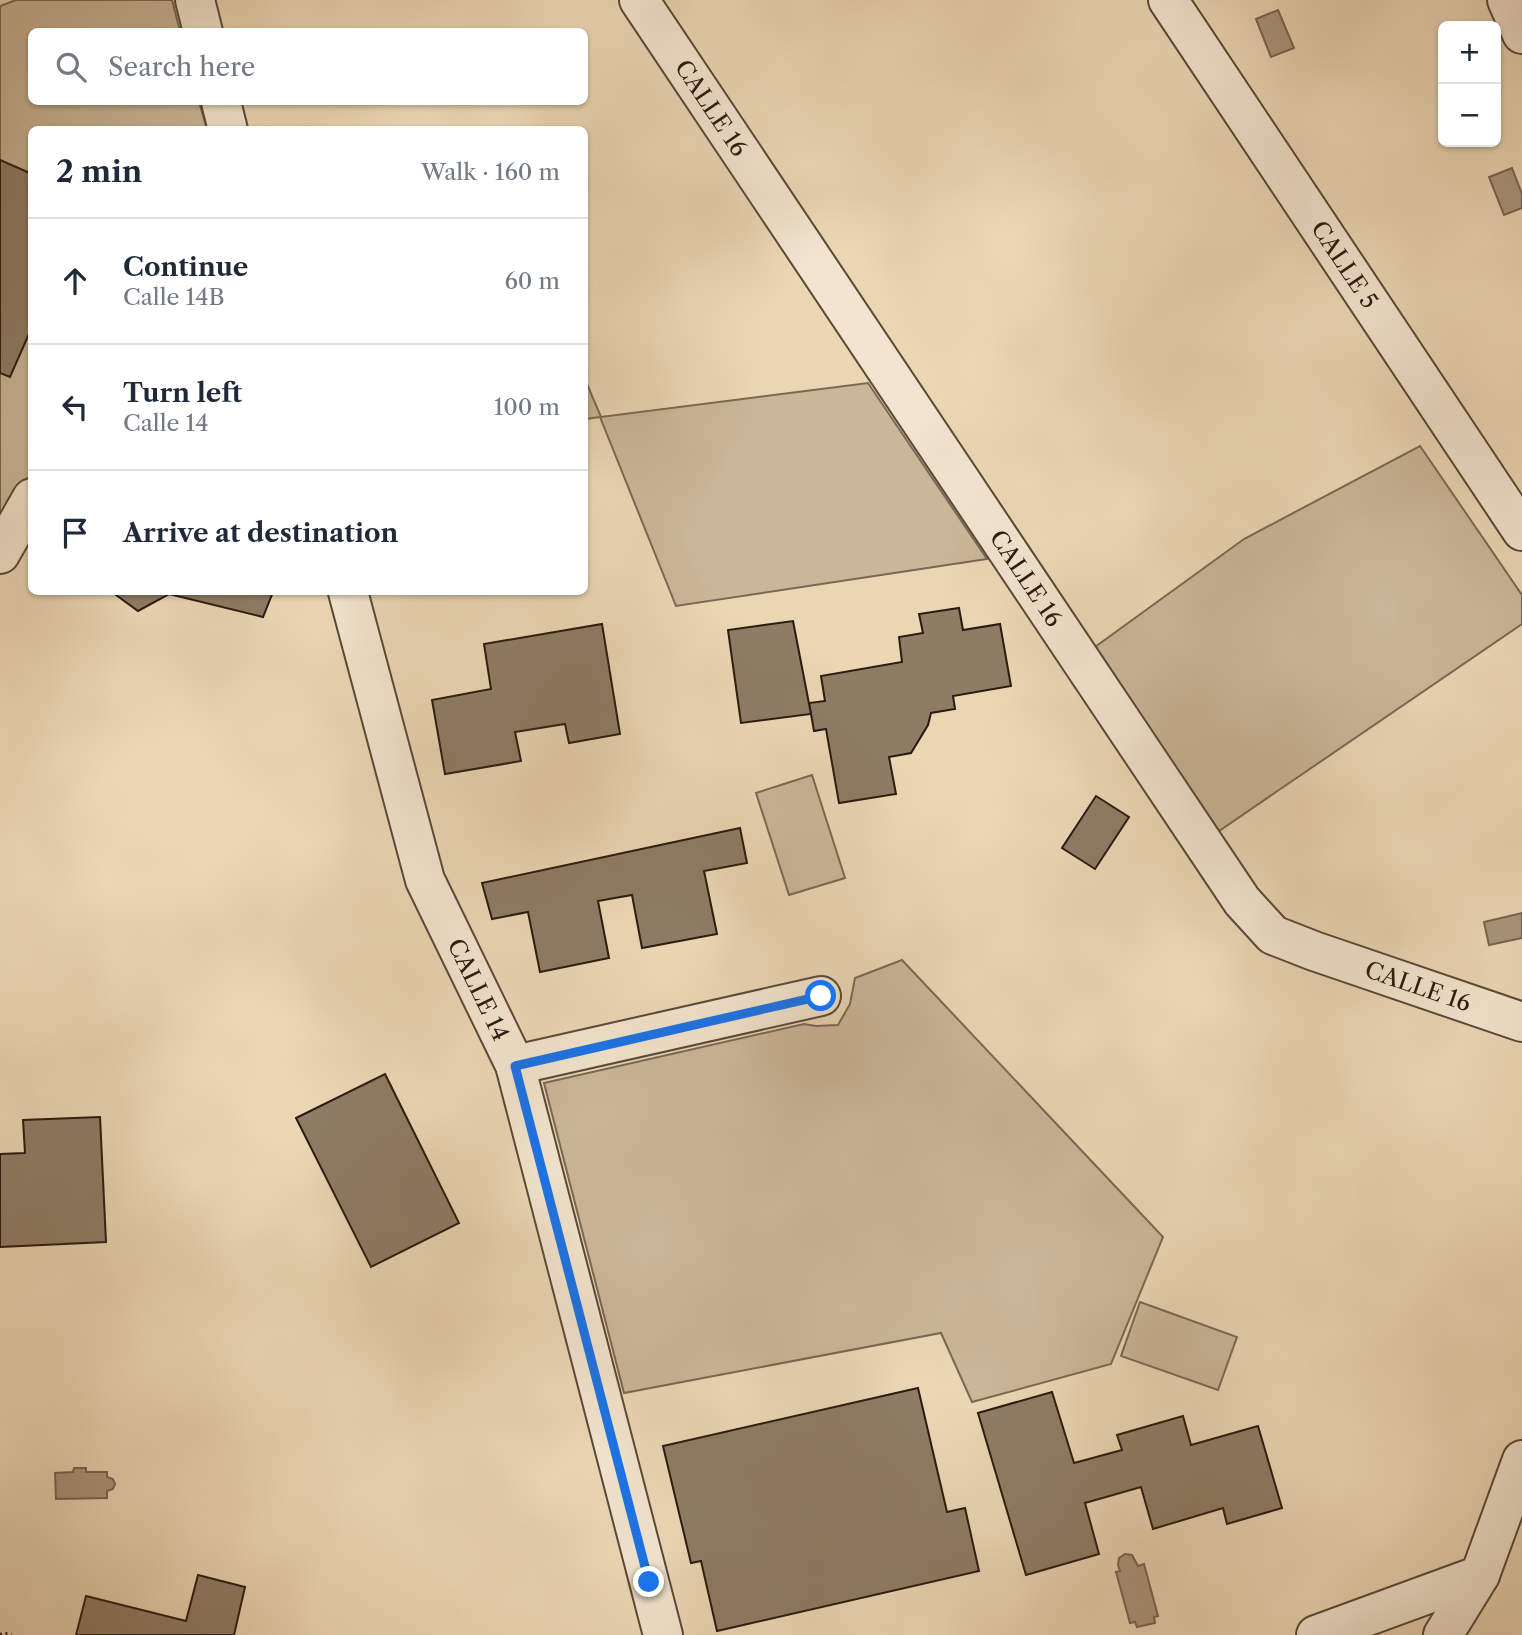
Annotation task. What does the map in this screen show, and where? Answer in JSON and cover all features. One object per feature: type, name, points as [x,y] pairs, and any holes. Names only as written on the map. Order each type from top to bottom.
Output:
[{"type":"street","points":[[195,0],[202,28]]},
{"type":"street","name":"CALLE 16","points":[[639,0],[1242,901],[1273,935],[1522,1022]]},
{"type":"street","name":"CALLE 5","points":[[1168,0],[1522,531]]},
{"type":"street","points":[[1507,0],[1522,34]]},
{"type":"street","points":[[221,105],[227,126]]},
{"type":"street","points":[[0,554],[28,505]]},
{"type":"street","name":"CALLE 14","points":[[349,595],[425,880],[515,1066],[663,1635]]},
{"type":"street","points":[[515,1066],[821,996]]},
{"type":"street","points":[[1443,1635],[1480,1575],[1522,1460]]},
{"type":"street","points":[[1316,1635],[1480,1575]]},
{"type":"path","points":[[0,1635],[10,1635]]},
{"type":"shaded area","points":[[16,0],[172,0],[179,28],[28,28],[28,105],[200,105],[206,126],[28,126],[28,478],[0,525],[0,6]]},
{"type":"shaded area","points":[[1278,10],[1294,48],[1271,57],[1256,19]]},
{"type":"shaded area","points":[[1512,168],[1522,194],[1522,208],[1504,215],[1489,177]]},
{"type":"shaded area","points":[[868,383],[987,559],[676,606],[600,417],[588,419],[588,386],[601,417]]},
{"type":"shaded area","points":[[1420,446],[1522,595],[1522,624],[1219,831],[1095,647],[1244,539]]},
{"type":"shaded area","points":[[812,775],[845,878],[789,895],[756,793]]},
{"type":"shaded area","points":[[1522,913],[1522,938],[1489,945],[1484,922]]},
{"type":"shaded area","points":[[902,960],[1163,1237],[1111,1364],[972,1402],[941,1333],[624,1393],[544,1083],[804,1024],[838,1025],[850,1004],[855,978]]},
{"type":"shaded area","points":[[1140,1302],[1237,1337],[1218,1390],[1121,1356]]},
{"type":"shaded area","points":[[74,1468],[86,1468],[86,1472],[107,1472],[107,1477],[113,1479],[115,1484],[113,1489],[107,1491],[107,1498],[56,1499],[55,1473],[73,1472]]},
{"type":"shaded area","points":[[1125,1554],[1132,1555],[1138,1566],[1144,1564],[1158,1616],[1154,1617],[1155,1623],[1137,1627],[1135,1622],[1130,1623],[1116,1572],[1120,1571],[1119,1558]]},
{"type":"building","points":[[0,160],[28,172],[28,336],[10,377],[0,373]]},
{"type":"building","points":[[116,595],[167,595],[138,611]]},
{"type":"building","points":[[173,595],[272,595],[263,617]]},
{"type":"building","points":[[959,608],[963,630],[1000,624],[1011,686],[953,696],[955,709],[931,713],[928,725],[911,753],[889,757],[896,794],[839,803],[826,729],[814,731],[809,703],[825,701],[821,676],[902,662],[899,637],[923,633],[919,614]]},
{"type":"building","points":[[793,621],[811,714],[741,723],[728,630]]},
{"type":"building","points":[[602,624],[620,734],[569,743],[565,724],[515,732],[521,761],[445,774],[432,700],[491,689],[484,644]]},
{"type":"building","points":[[1096,796],[1129,817],[1095,869],[1062,848]]},
{"type":"building","points":[[740,828],[747,863],[704,871],[717,934],[642,948],[632,895],[598,901],[609,958],[540,972],[528,912],[492,919],[482,883]]},
{"type":"building","points":[[385,1074],[459,1223],[371,1267],[296,1118]]},
{"type":"building","points":[[100,1117],[106,1242],[0,1247],[0,1154],[25,1153],[23,1120]]},
{"type":"building","points":[[918,1388],[947,1512],[965,1508],[979,1571],[717,1631],[701,1561],[691,1563],[663,1446]]},
{"type":"building","points":[[1052,1392],[1074,1463],[1122,1450],[1117,1435],[1183,1416],[1191,1445],[1258,1426],[1282,1508],[1227,1524],[1223,1508],[1153,1529],[1141,1487],[1085,1503],[1099,1554],[1026,1575],[978,1413]]},
{"type":"building","points":[[198,1575],[245,1587],[234,1635],[76,1635],[86,1596],[186,1621]]},
{"type":"route","points":[[649,1582],[515,1066],[821,996]]}]
